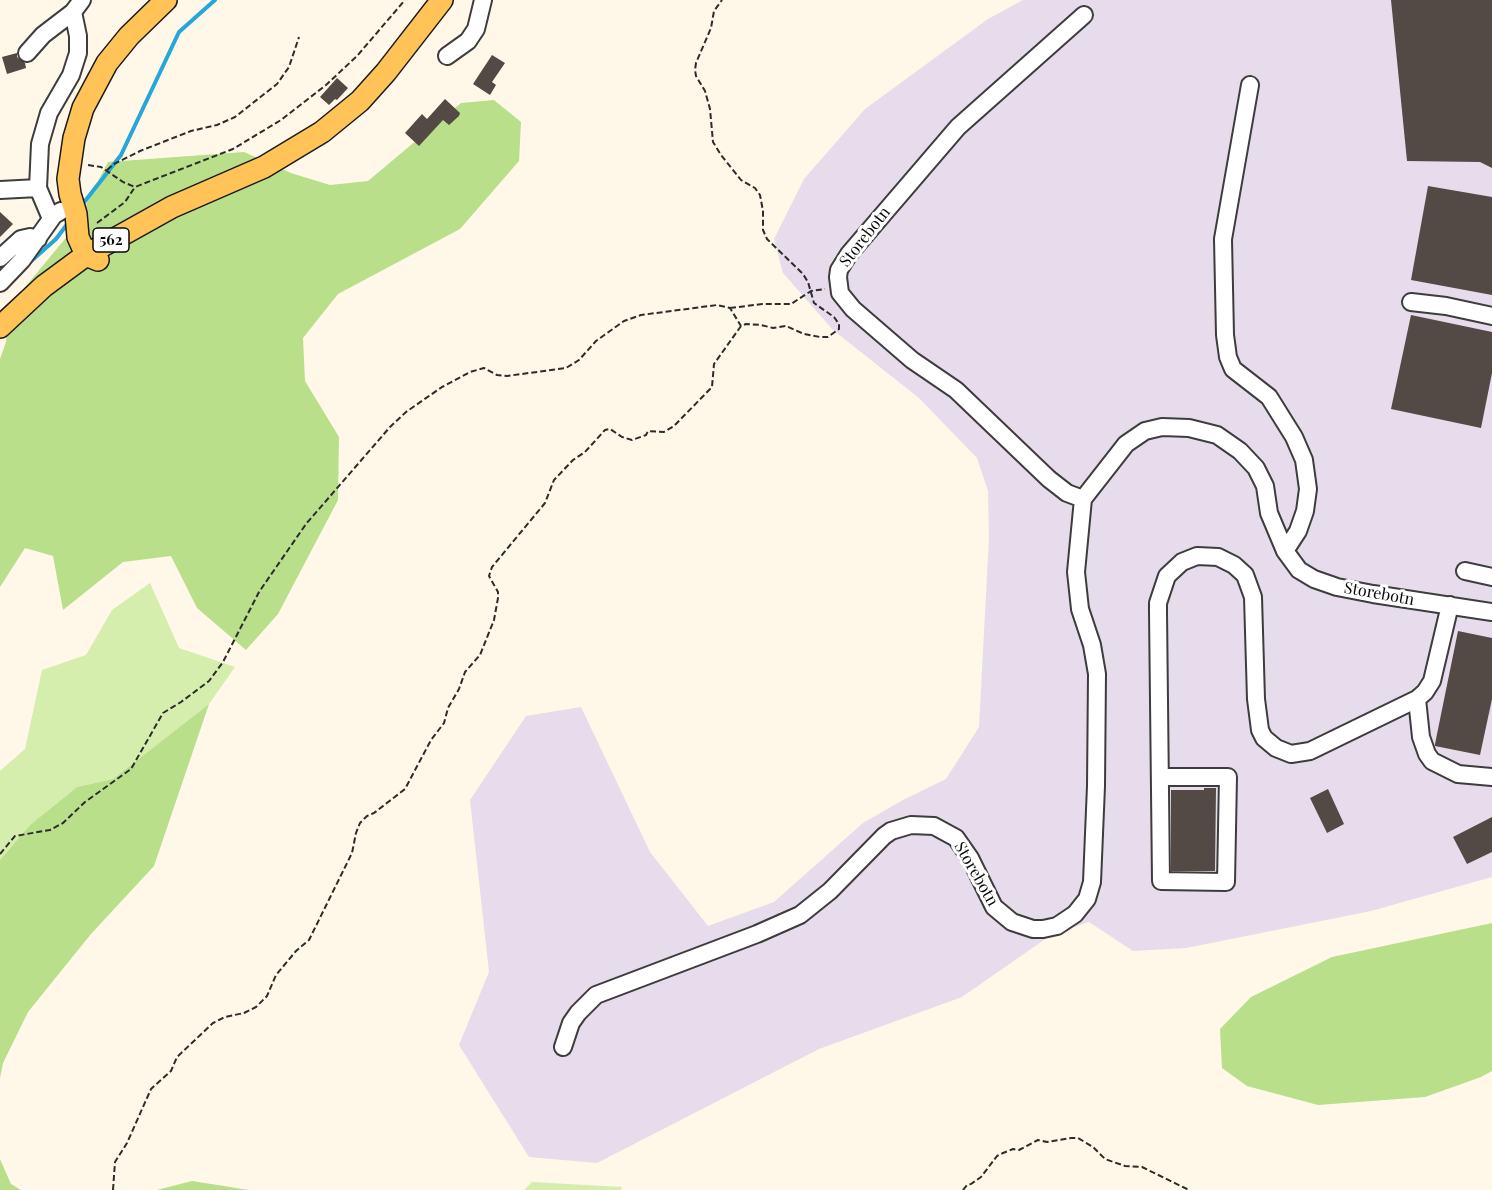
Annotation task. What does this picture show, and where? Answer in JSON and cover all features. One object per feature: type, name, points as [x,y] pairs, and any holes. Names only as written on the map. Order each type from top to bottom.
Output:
[{"type":"main road","points":[[97,254],[91,228],[74,208],[68,179],[74,138],[83,108],[98,78],[129,36],[166,0]]},
{"type":"main road","name":"562","points":[[0,327],[44,286],[97,254],[155,227],[224,190],[238,179],[303,145],[322,132],[360,101],[400,56],[442,0]]},
{"type":"main road","name":"562","points":[[0,338],[80,274],[97,254]]},
{"type":"street","points":[[447,56],[468,41],[476,29],[483,0]]},
{"type":"street","points":[[27,53],[43,35],[79,3]]},
{"type":"street","points":[[54,215],[49,214],[38,188],[40,144],[49,113],[71,75],[78,53],[79,3]]},
{"type":"street","name":"Storebotn","points":[[1083,499],[1067,493],[1049,479],[957,390],[912,360],[883,335],[843,298],[838,286],[839,270],[849,254],[958,127],[1084,15]]},
{"type":"street","points":[[1250,84],[1223,239],[1225,335],[1228,357],[1233,369],[1269,397],[1294,437],[1304,460],[1308,489],[1305,511],[1298,531],[1286,551]]},
{"type":"street","points":[[0,187],[38,188]]},
{"type":"street","points":[[0,283],[38,239],[54,215],[74,208]]},
{"type":"street","points":[[0,258],[21,238],[38,239]]},
{"type":"street","points":[[1412,302],[1446,306],[1492,316]]},
{"type":"street","name":"Storebotn","points":[[563,1047],[571,1023],[578,1012],[596,995],[801,915],[830,891],[884,836],[891,831],[911,825],[934,826],[956,838],[970,858],[994,907],[1012,922],[1033,928],[1043,928],[1057,926],[1075,914],[1087,899],[1092,882],[1096,786],[1097,674],[1092,645],[1080,609],[1076,572],[1083,499],[1126,444],[1145,431],[1162,427],[1189,428],[1216,435],[1240,451],[1256,468],[1265,486],[1269,513],[1286,551],[1299,570],[1314,579],[1336,587],[1373,594],[1492,612]]},
{"type":"street","points":[[1160,777],[1228,777],[1226,882],[1161,881],[1158,603],[1167,576],[1177,565],[1190,558],[1206,555],[1226,560],[1241,570],[1250,584],[1253,597],[1258,721],[1264,738],[1276,748],[1291,754],[1310,751],[1417,699],[1432,681],[1450,605]]},
{"type":"street","points":[[1464,570],[1492,577]]},
{"type":"street","points":[[1417,699],[1421,737],[1426,754],[1432,761],[1458,774],[1492,777]]},
{"type":"path","points":[[98,223],[125,202],[135,187],[233,149],[281,120],[326,85],[357,56],[405,0]]},
{"type":"path","points":[[722,0],[714,11],[711,28],[695,70],[705,91],[710,110],[713,142],[741,180],[760,195],[763,230],[767,238],[802,274],[811,291],[814,303],[834,317],[839,324],[839,329],[828,337],[820,337],[804,334],[786,326],[773,328],[761,325],[741,326]]},
{"type":"path","points":[[107,170],[140,151],[235,117],[277,84],[289,67],[299,37]]},
{"type":"path","points":[[70,166],[94,165],[135,187]]},
{"type":"path","points":[[0,854],[15,836],[50,830],[63,823],[85,802],[132,769],[163,713],[209,681],[223,662],[259,592],[306,524],[390,427],[406,412],[442,387],[470,372],[484,368],[497,375],[507,376],[566,368],[579,360],[596,341],[624,321],[641,315],[717,305],[730,308],[762,304],[791,304],[811,291],[838,286]]},
{"type":"path","points":[[730,308],[741,326]]},
{"type":"path","points":[[113,1190],[115,1162],[127,1143],[151,1089],[171,1071],[177,1057],[213,1023],[256,1007],[267,996],[276,975],[296,951],[309,940],[352,853],[360,823],[405,789],[431,740],[444,723],[448,708],[459,689],[465,672],[480,655],[494,620],[498,592],[489,576],[492,567],[545,503],[554,480],[605,430],[610,429],[632,440],[645,435],[648,431],[664,432],[674,426],[712,387],[714,364],[741,326]]},
{"type":"path","points":[[963,1190],[981,1177],[997,1156],[1003,1153],[1013,1149],[1019,1150],[1038,1140],[1047,1143],[1078,1138],[1093,1147],[1105,1159],[1125,1166],[1142,1167],[1189,1190]]},
{"type":"shaded area","points":[[1023,0],[1492,0],[1492,877],[1371,911],[1186,948],[1133,951],[1089,922],[1051,935],[962,997],[819,1049],[597,1163],[529,1157],[459,1045],[489,972],[470,800],[526,716],[581,707],[650,852],[708,926],[774,902],[863,823],[946,779],[979,727],[989,538],[988,491],[977,458],[919,398],[833,330],[783,273],[774,239],[804,179],[865,109],[988,19]]},
{"type":"green space","points":[[494,100],[521,122],[519,161],[460,229],[338,294],[303,338],[305,381],[339,437],[338,500],[278,614],[246,650],[197,608],[171,556],[123,562],[63,610],[53,556],[25,548],[0,587],[0,359],[6,342],[11,304],[74,228],[108,162],[244,152],[291,173],[330,185],[368,181],[461,103]]},
{"type":"green space","points":[[150,583],[179,648],[235,667],[209,704],[113,779],[77,787],[30,825],[0,860],[0,771],[25,749],[42,670],[86,655],[112,610]]},
{"type":"green space","points":[[209,704],[154,866],[91,934],[28,1012],[3,1063],[0,1078],[0,860],[30,825],[77,787],[113,779]]},
{"type":"green space","points":[[1492,923],[1492,1071],[1481,1077],[1425,1097],[1318,1105],[1247,1086],[1222,1068],[1220,1029],[1251,997],[1332,957]]},
{"type":"green space","points":[[0,1159],[11,1184],[21,1190],[0,1190]]},
{"type":"green space","points":[[192,1181],[249,1190],[157,1190]]},
{"type":"green space","points":[[532,1182],[622,1187],[621,1190],[524,1190]]},
{"type":"building","points":[[1391,0],[1492,0],[1492,168],[1480,162],[1407,161]]},
{"type":"building","points":[[17,53],[17,57],[25,63],[26,68],[7,74],[2,57]]},
{"type":"building","points":[[492,55],[505,63],[492,82],[496,85],[490,95],[473,84]]},
{"type":"building","points":[[337,78],[348,88],[329,105],[320,97]]},
{"type":"building","points":[[445,99],[460,113],[459,116],[449,125],[443,120],[419,146],[405,133],[422,114],[427,119]]},
{"type":"building","points":[[1428,186],[1492,197],[1492,295],[1411,280]]},
{"type":"building","points":[[0,212],[13,224],[0,237]]},
{"type":"building","points":[[1411,315],[1492,332],[1492,373],[1481,428],[1391,409]]},
{"type":"building","points":[[1458,631],[1492,638],[1492,699],[1480,755],[1435,746]]},
{"type":"building","points":[[1204,788],[1216,788],[1215,871],[1171,871],[1171,790],[1204,790]]},
{"type":"building","points":[[1328,789],[1344,824],[1327,833],[1310,798]]},
{"type":"building","points":[[1492,817],[1492,852],[1467,864],[1453,837]]},
{"type":"waterway","points":[[82,205],[121,155],[179,32],[215,0]]},
{"type":"waterway","points":[[29,263],[56,239],[68,223]]}]
